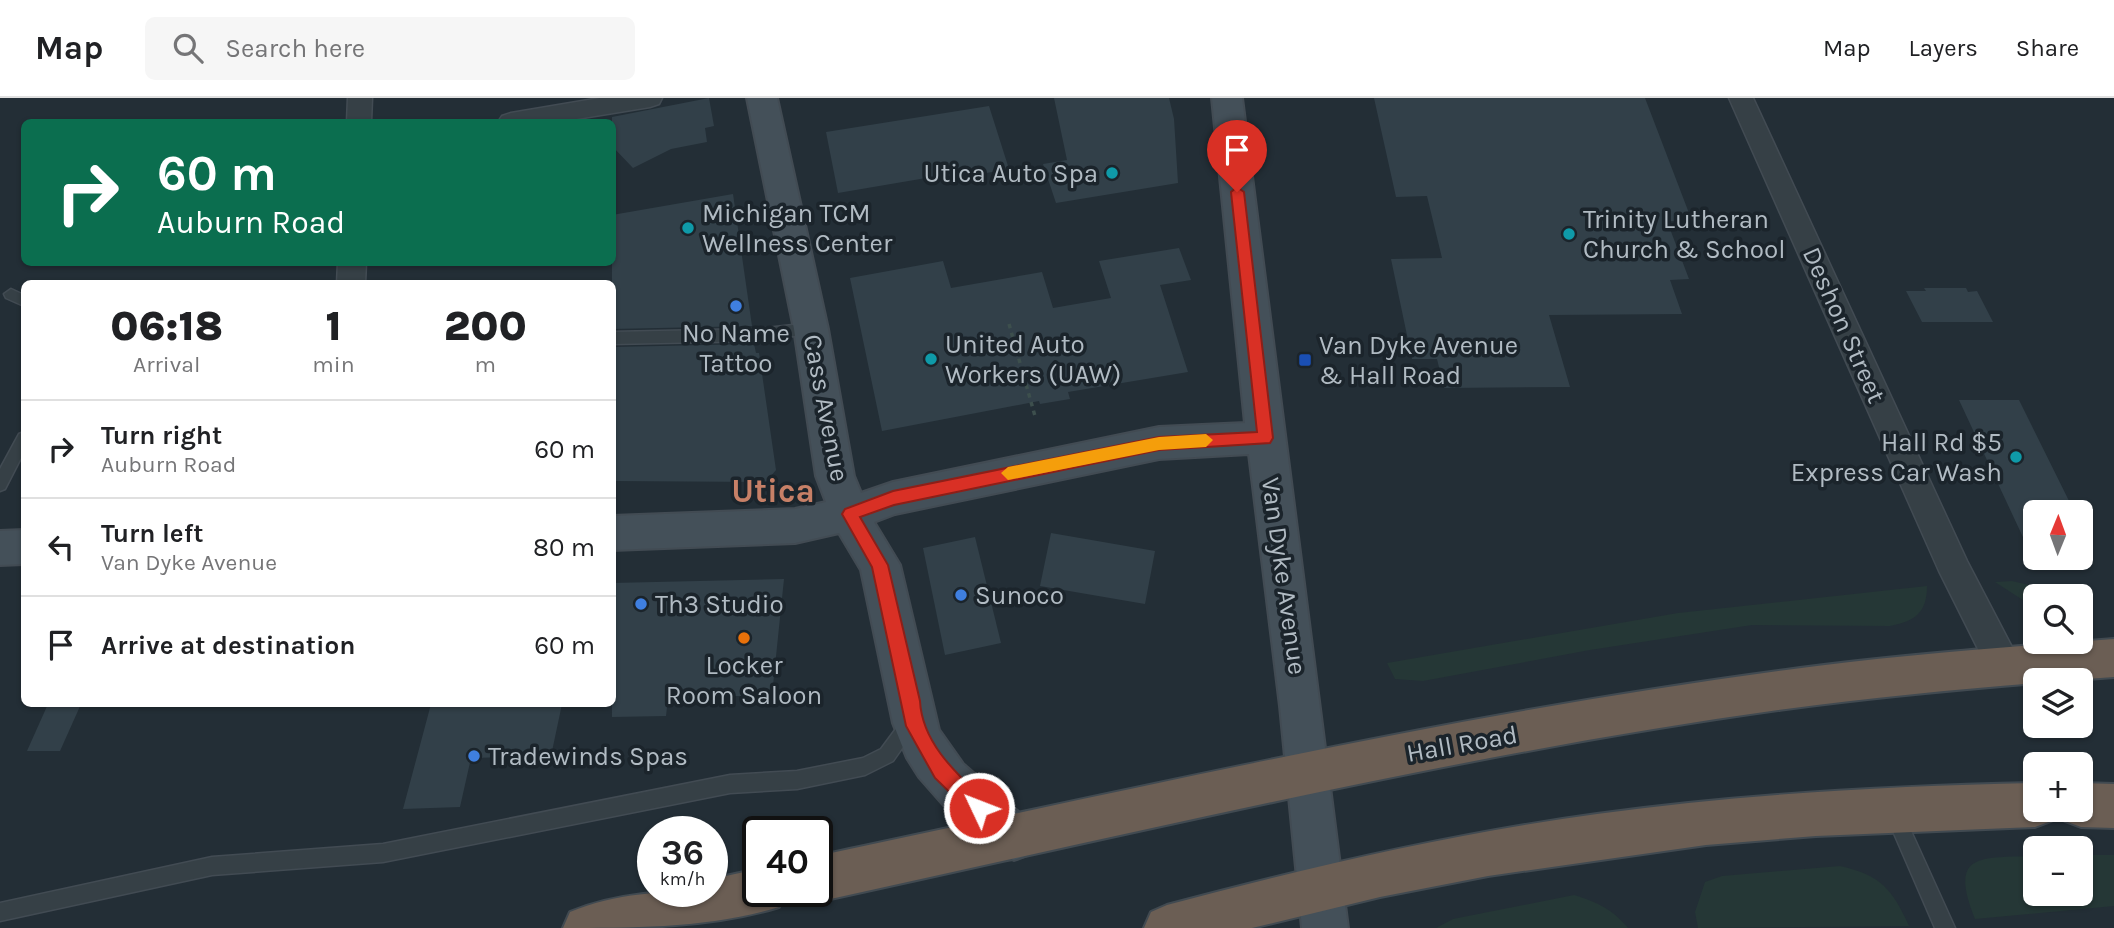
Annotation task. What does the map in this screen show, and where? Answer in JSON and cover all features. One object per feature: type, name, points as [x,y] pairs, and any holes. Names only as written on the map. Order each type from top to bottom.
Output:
[{"type":"highway","name":"Hall Road","points":[[833,876],[1309,773],[1558,726],[1783,689],[2003,664],[2114,658]]},
{"type":"highway","points":[[1167,928],[1323,908],[1524,848],[1635,832],[1805,814],[2023,805]]},
{"type":"highway","points":[[2093,806],[2114,806]]},
{"type":"highway","points":[[586,928],[742,895]]},
{"type":"street","points":[[359,119],[360,98]]},
{"type":"street","points":[[528,119],[650,98]]},
{"type":"street","name":"Cass Avenue","points":[[762,98],[811,329],[835,476],[850,514],[880,565],[911,701],[912,720],[942,772],[962,794],[1014,838]]},
{"type":"street","name":"Van Dyke Avenue","points":[[1227,98],[1265,438],[1309,773],[1323,908]]},
{"type":"street","name":"Deshon Street","points":[[1741,98],[1955,570],[2003,664]]},
{"type":"street","points":[[616,533],[733,531],[795,526],[850,514],[893,498],[1159,443],[1265,438]]},
{"type":"street","points":[[0,548],[21,547]]},
{"type":"lane","points":[[616,338],[757,335],[811,329]]},
{"type":"lane","points":[[0,484],[21,444]]},
{"type":"lane","points":[[0,912],[212,866],[383,853],[730,784],[797,780],[865,766],[887,755],[912,720]]},
{"type":"lane","points":[[1892,810],[1945,928]]},
{"type":"path","points":[[1009,324],[1035,416]]},
{"type":"shaded area","points":[[2012,581],[2024,584],[2023,600],[1995,582]]},
{"type":"shaded area","points":[[1927,586],[1925,603],[1918,614],[1890,626],[1752,625],[1590,650],[1423,681],[1395,679],[1387,663],[1678,613]]},
{"type":"shaded area","points":[[2093,855],[2114,855],[2114,906],[1975,919],[1965,881],[1968,870],[1974,863],[1999,857],[2023,856],[2023,906],[2093,906]]},
{"type":"shaded area","points":[[1840,866],[1866,874],[1884,886],[1897,902],[1909,926],[1698,928],[1695,912],[1705,882],[1722,876]]},
{"type":"shaded area","points":[[1574,895],[1604,907],[1628,928],[1436,928],[1453,919]]},
{"type":"building","points":[[709,98],[714,126],[705,128],[707,142],[671,149],[633,168],[616,150],[616,119],[612,117]]},
{"type":"building","points":[[1054,98],[1169,98],[1174,119],[1178,183],[1056,203],[1043,164],[1067,160]]},
{"type":"building","name":"Trinity Lutheran Church & School","points":[[1374,98],[1645,98],[1692,221],[1667,221],[1689,279],[1670,280],[1682,314],[1549,315],[1570,387],[1444,388],[1437,359],[1412,359],[1391,259],[1442,258],[1427,196],[1396,197]]},
{"type":"building","points":[[989,106],[1009,169],[975,175],[973,170],[838,193],[826,132]]},
{"type":"building","points":[[733,194],[752,326],[616,329],[616,280],[612,280],[612,266],[616,266],[616,214]]},
{"type":"building","points":[[1179,248],[1191,280],[1160,285],[1188,372],[1068,392],[1070,399],[1040,404],[1039,401],[882,431],[850,278],[943,261],[951,288],[1042,272],[1053,308],[1111,298],[1099,261]]},
{"type":"building","points":[[1924,288],[1966,288],[1968,292],[1977,291],[1993,322],[1922,322],[1906,291],[1926,291]]},
{"type":"building","points":[[754,344],[756,353],[759,353],[776,470],[766,482],[616,481],[616,347]]},
{"type":"building","name":"Hall Rd $5 Express Car Wash","points":[[1959,400],[2019,400],[2069,500],[2023,500],[2023,537]]},
{"type":"building","points":[[1051,533],[1155,551],[1145,604],[1040,586]]},
{"type":"building","name":"Sunoco","points":[[975,537],[1001,643],[945,655],[923,548]]},
{"type":"building","points":[[784,579],[772,695],[668,698],[666,716],[612,717],[612,707],[616,707],[616,583]]},
{"type":"building","points":[[47,707],[80,707],[60,751],[27,751]]},
{"type":"building","name":"Tradewinds Spas","points":[[430,707],[561,707],[551,756],[471,758],[460,807],[403,809]]},
{"type":"slow traffic","points":[[1008,473],[1159,443],[1206,440]]},
{"type":"place","name":"Utica Auto Spa","points":[[1112,173]]},
{"type":"place","name":"Michigan TCM Wellness Center","points":[[688,228]]},
{"type":"place","name":"Trinity Lutheran Church & School","points":[[1569,234]]},
{"type":"place","name":"No Name Tattoo","points":[[736,306]]},
{"type":"place","name":"United Auto Workers (UAW)","points":[[931,359]]},
{"type":"place","name":"Van Dyke Avenue & Hall Road","points":[[1305,360]]},
{"type":"place","name":"Hall Rd $5 Express Car Wash","points":[[2016,457]]},
{"type":"place","name":"Sunoco","points":[[961,595]]},
{"type":"place","name":"Th3 Studio","points":[[641,604]]},
{"type":"place","name":"Locker Room Saloon","points":[[744,638]]},
{"type":"place","name":"Tradewinds Spas","points":[[474,756]]},
{"type":"district","name":"Utica","points":[[773,491]]},
{"type":"route","points":[[979,808],[942,772],[912,720],[911,701],[880,565],[869,551],[850,514],[893,498],[1159,443],[1265,438],[1237,192]]}]
